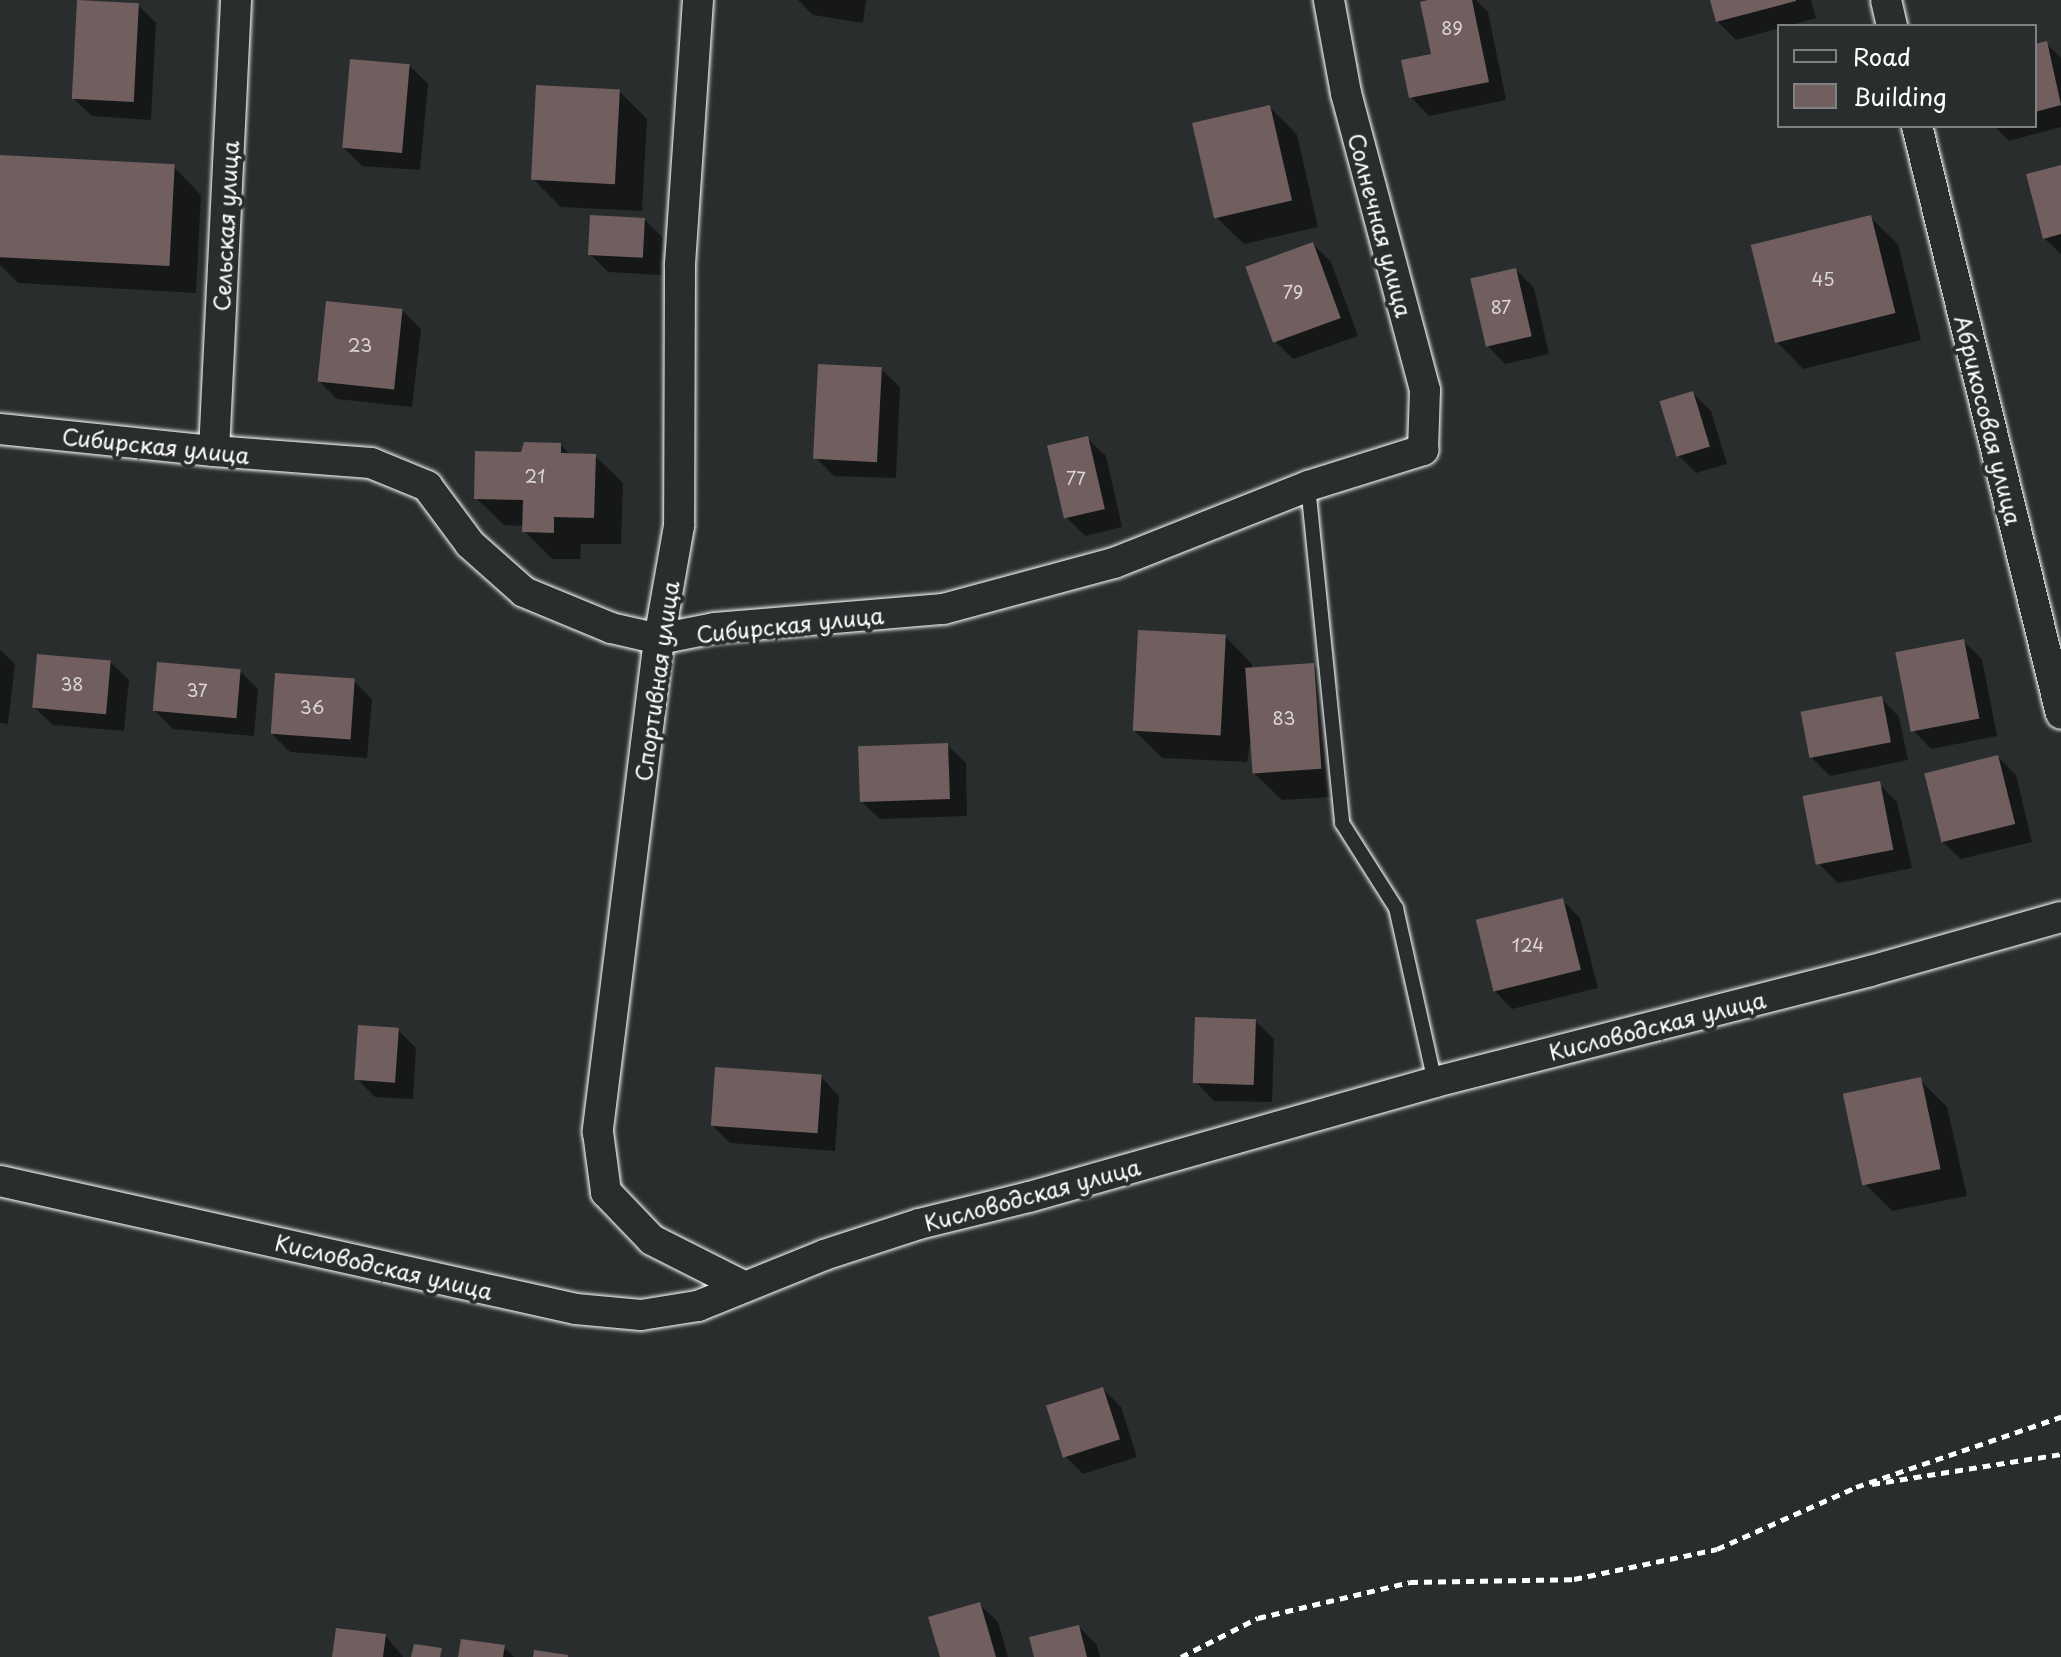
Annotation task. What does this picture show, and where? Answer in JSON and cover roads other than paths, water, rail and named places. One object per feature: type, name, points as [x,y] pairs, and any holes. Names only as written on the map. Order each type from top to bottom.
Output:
[{"type":"street","name":"Сельская улица","points":[[214,451],[236,0]]},
{"type":"street","name":"Спортивная улица","points":[[698,0],[680,266],[679,526],[659,639],[598,1132],[606,1192],[652,1240],[743,1286]]},
{"type":"street","name":"Солнечная улица","points":[[1329,0],[1346,93],[1425,390],[1423,450]]},
{"type":"street","points":[[1886,0],[1892,24]]},
{"type":"street","name":"Абрикосовая улица","points":[[1917,128],[2061,714]]},
{"type":"street","name":"Сибирская улица","points":[[0,429],[371,463],[427,486],[470,544],[524,592],[611,628],[659,639],[715,628],[943,609],[1114,563],[1308,486],[1423,450]]},
{"type":"street","name":"Кисловодская улица","points":[[0,1181],[576,1309],[641,1315],[698,1306],[743,1286],[919,1224],[1029,1197],[1435,1082],[1870,971],[2061,917]]},
{"type":"lane","points":[[1308,486],[1342,823],[1396,908],[1435,1082]]}]
